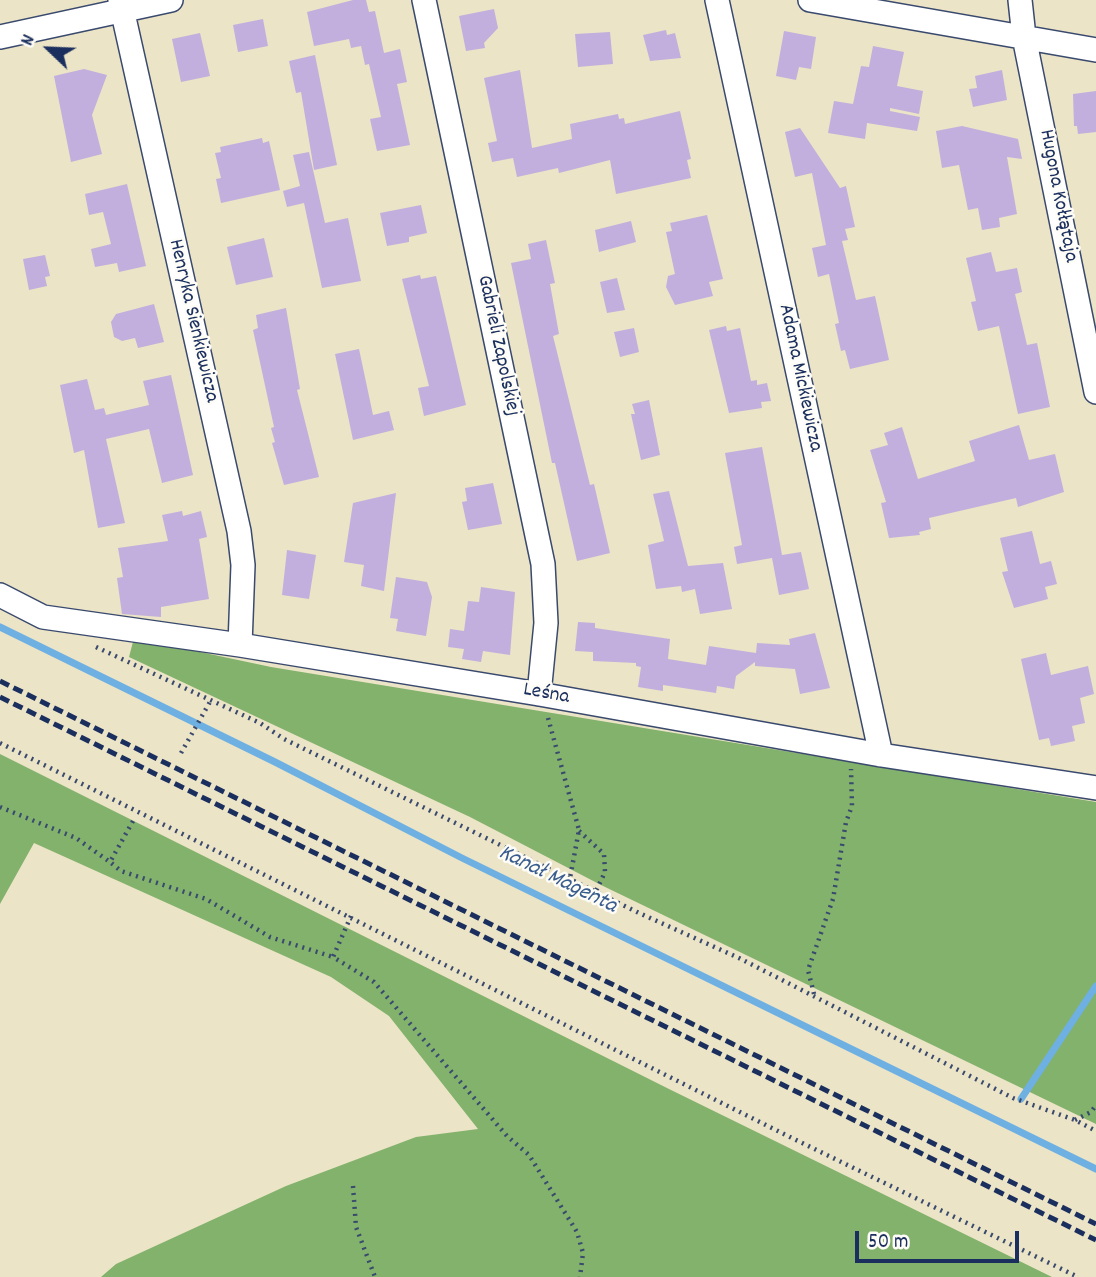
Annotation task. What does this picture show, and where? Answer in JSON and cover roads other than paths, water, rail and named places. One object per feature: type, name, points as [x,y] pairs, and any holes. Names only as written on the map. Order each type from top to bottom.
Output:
[{"type":"street","points":[[0,37],[121,6],[171,0]]},
{"type":"street","name":"Gabrieli Zapolskiej","points":[[424,0],[543,564],[546,623],[540,694]]},
{"type":"street","name":"Adama Mickiewicza","points":[[717,0],[881,755]]},
{"type":"street","points":[[810,0],[1096,50]]},
{"type":"street","name":"Hugona Kołłątaja","points":[[1020,0],[1024,37],[1096,392]]},
{"type":"street","name":"Henryka Sienkiewicza","points":[[121,6],[239,531],[243,565],[240,645]]},
{"type":"street","name":"Leśna","points":[[0,595],[43,617],[240,645],[540,694],[849,750],[1096,788]]},
{"type":"waterway","name":"Kanał Magenta","points":[[0,627],[275,762],[462,858],[1096,1169]]},
{"type":"waterway","points":[[1021,1099],[1096,986]]},
{"type":"railway","points":[[0,681],[1096,1224]]},
{"type":"railway","points":[[0,697],[1096,1240]]}]
